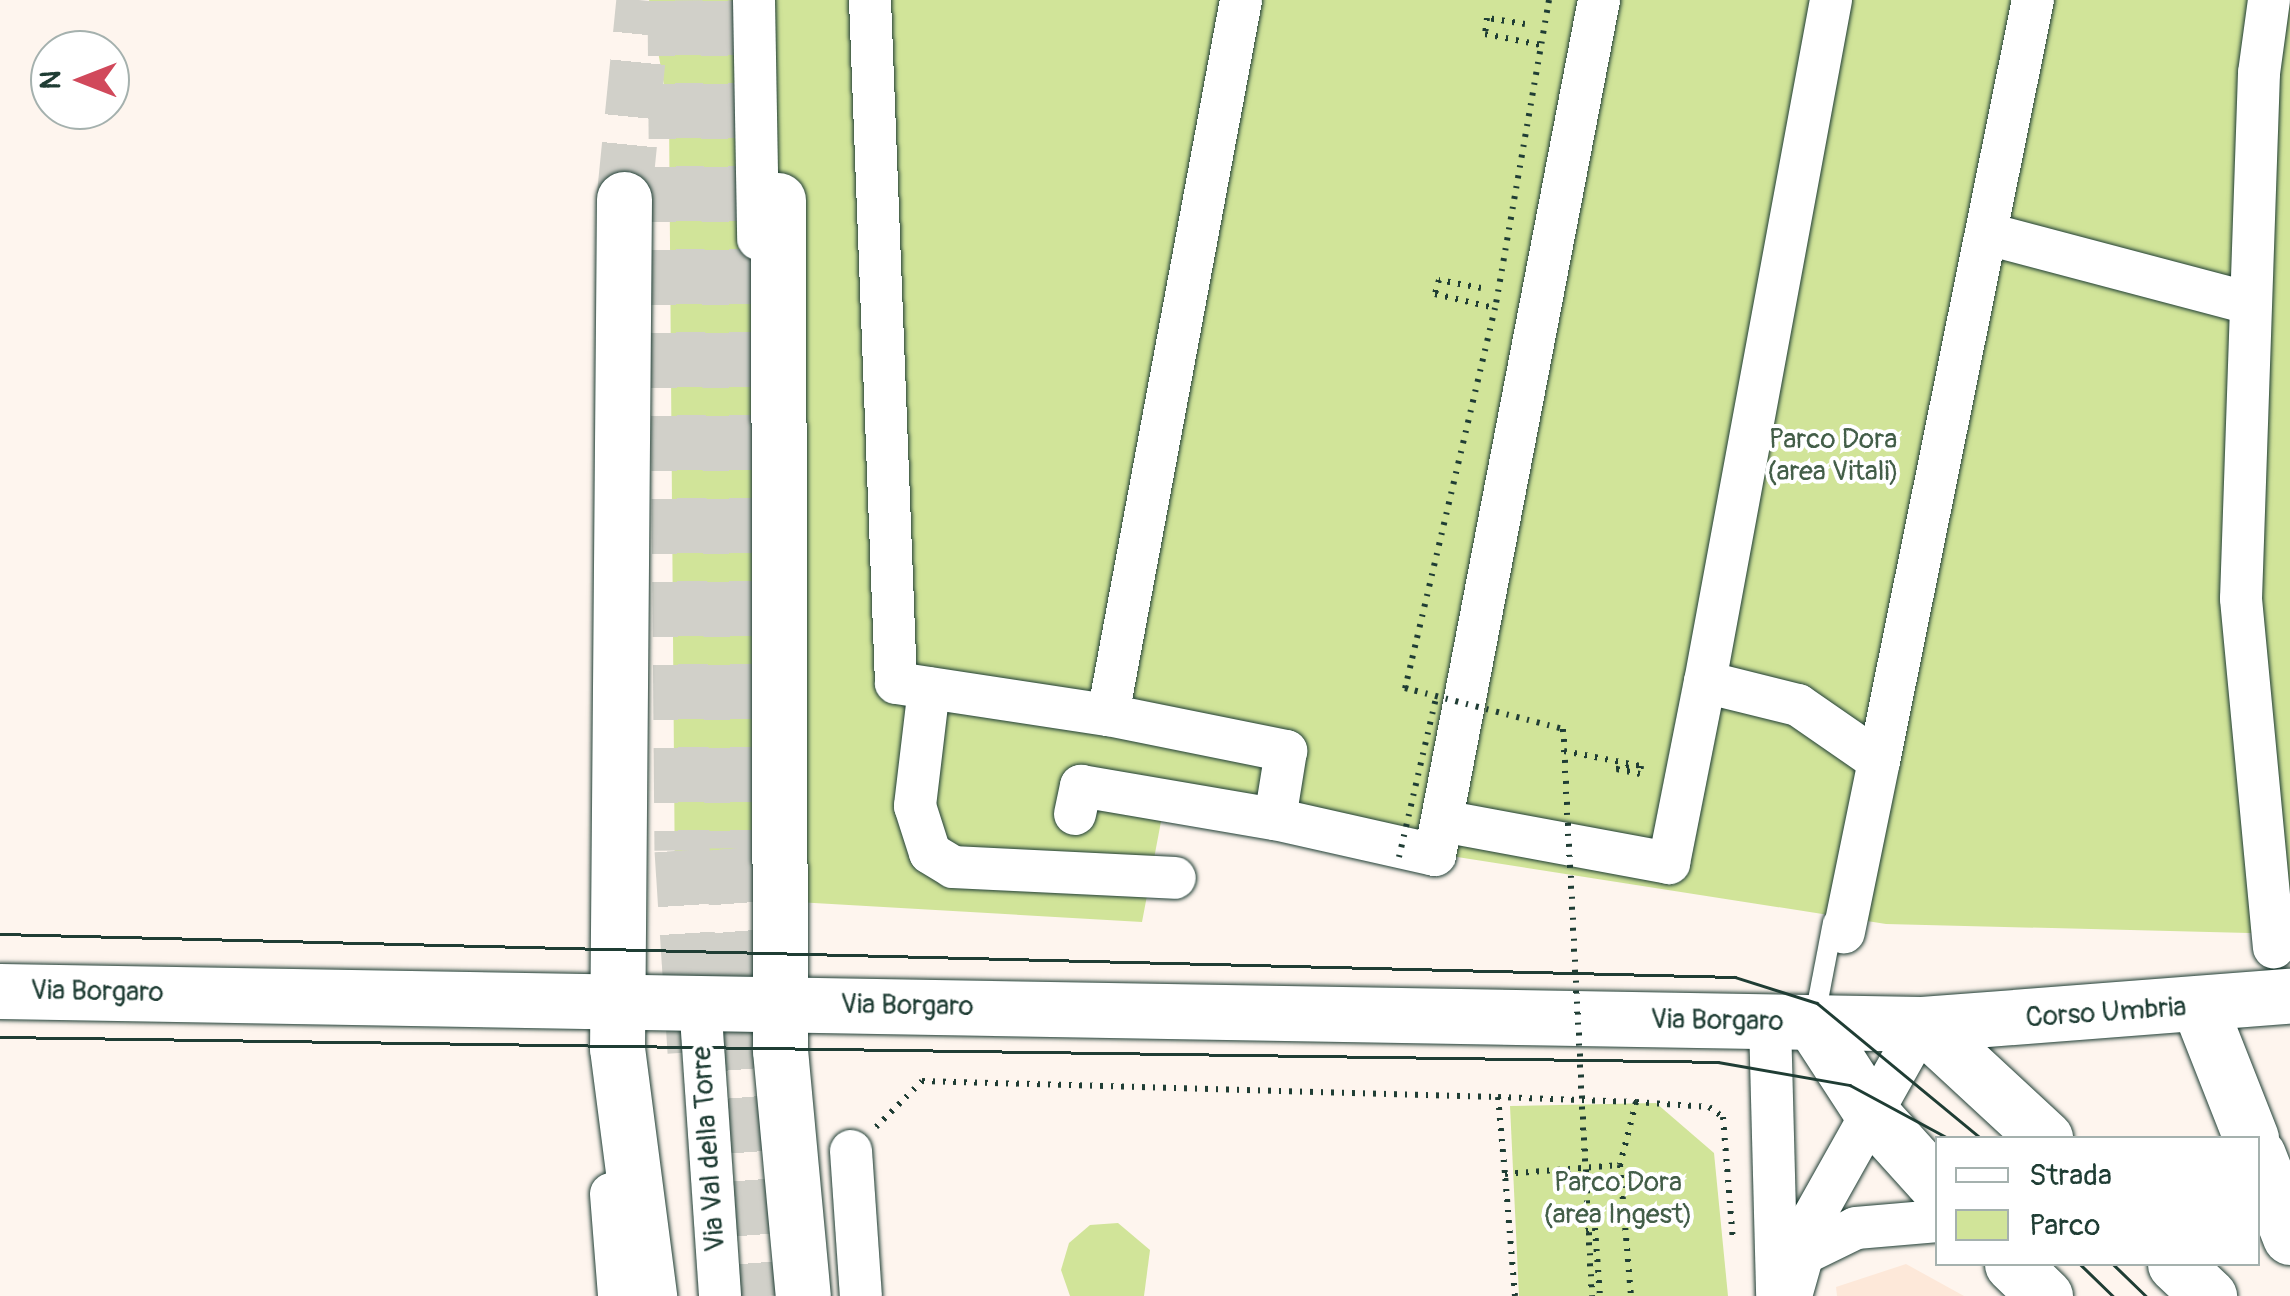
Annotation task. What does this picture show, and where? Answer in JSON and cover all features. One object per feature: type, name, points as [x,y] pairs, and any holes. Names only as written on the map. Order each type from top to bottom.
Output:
[{"type":"street","points":[[754,0],[765,925]]},
{"type":"street","points":[[870,0],[896,684],[1108,715],[1286,751],[1275,819]]},
{"type":"street","points":[[1108,715],[1242,0]]},
{"type":"street","points":[[1076,814],[1081,786],[1275,819],[1435,855],[1598,0]]},
{"type":"street","points":[[1442,820],[1669,863],[1831,0]]},
{"type":"street","points":[[1844,932],[1869,774],[1988,234],[2032,0]]},
{"type":"street","points":[[2269,0],[2250,303],[2241,599],[2282,972]]},
{"type":"street","points":[[624,199],[622,1114],[650,1296]]},
{"type":"street","points":[[778,200],[781,1004],[803,1296]]},
{"type":"street","points":[[1988,234],[2250,303]]},
{"type":"street","points":[[1705,682],[1798,705],[1869,774]]},
{"type":"street","points":[[929,688],[915,806],[930,853],[953,867],[1174,878]]},
{"type":"street","name":"Corso Umbria","points":[[1922,1024],[2199,1006],[2282,972]]},
{"type":"street","name":"Via Borgaro","points":[[0,991],[1922,1024]]},
{"type":"street","name":"Via Val della Torre","points":[[700,1002],[720,1296]]},
{"type":"street","points":[[2199,1006],[2250,1136]]},
{"type":"street","points":[[1792,1023],[1935,1184]]},
{"type":"street","points":[[1777,1296],[1792,1023]]},
{"type":"street","points":[[1791,1296],[1802,1255],[1922,1024],[2043,1136]]},
{"type":"street","points":[[620,1296],[610,1192],[622,1114]]},
{"type":"street","points":[[851,1151],[861,1296]]},
{"type":"street","points":[[2260,1161],[2290,1237]]},
{"type":"street","points":[[1802,1255],[1856,1228],[1935,1222]]},
{"type":"street","points":[[2014,1266],[2045,1296]]},
{"type":"street","points":[[2177,1266],[2209,1296]]},
{"type":"lane","points":[[1792,1023],[1869,774]]},
{"type":"path","points":[[1549,0],[1496,308],[1405,688],[1563,729],[1592,1296]]},
{"type":"path","points":[[1525,24],[1487,18],[1485,34],[1541,45]]},
{"type":"path","points":[[1481,288],[1439,280],[1435,294],[1496,308]]},
{"type":"path","points":[[1399,857],[1437,694]]},
{"type":"path","points":[[1564,751],[1641,766],[1640,774],[1616,769],[1635,767]]},
{"type":"path","points":[[851,1151],[922,1081],[1498,1097],[1709,1107],[1722,1117],[1735,1256]]},
{"type":"path","points":[[1498,1097],[1515,1296]]},
{"type":"path","points":[[1632,1296],[1620,1165],[1636,1102]]},
{"type":"path","points":[[1505,1174],[1620,1165]]},
{"type":"path","points":[[1586,1231],[1595,1228],[1600,1296]]},
{"type":"shaded area","points":[[1906,1264],[1964,1296],[1837,1296],[1836,1287]]},
{"type":"green space","name":"Parco Dora (area Vitali)","points":[[649,0],[2290,0],[2290,934],[1886,924],[1163,811],[1142,922],[675,895],[669,114]]},
{"type":"green space","name":"Parco Dora (area Ingest)","points":[[1656,1103],[1714,1153],[1728,1296],[1519,1296],[1510,1106]]},
{"type":"green space","points":[[1118,1223],[1150,1250],[1144,1296],[1070,1296],[1061,1270],[1069,1243],[1090,1225]]},
{"type":"tunnel","points":[[624,199],[644,0]]},
{"type":"tunnel","points":[[675,0],[682,850],[695,1052]]},
{"type":"tunnel","points":[[728,0],[732,848],[767,1296]]},
{"type":"tram line","points":[[0,934],[1735,977],[1817,1003],[1979,1136]]},
{"type":"tram line","points":[[0,1037],[1718,1062],[1850,1085],[1944,1136]]},
{"type":"tram line","points":[[2082,1266],[2113,1296]]},
{"type":"tram line","points":[[2115,1266],[2146,1296]]}]
